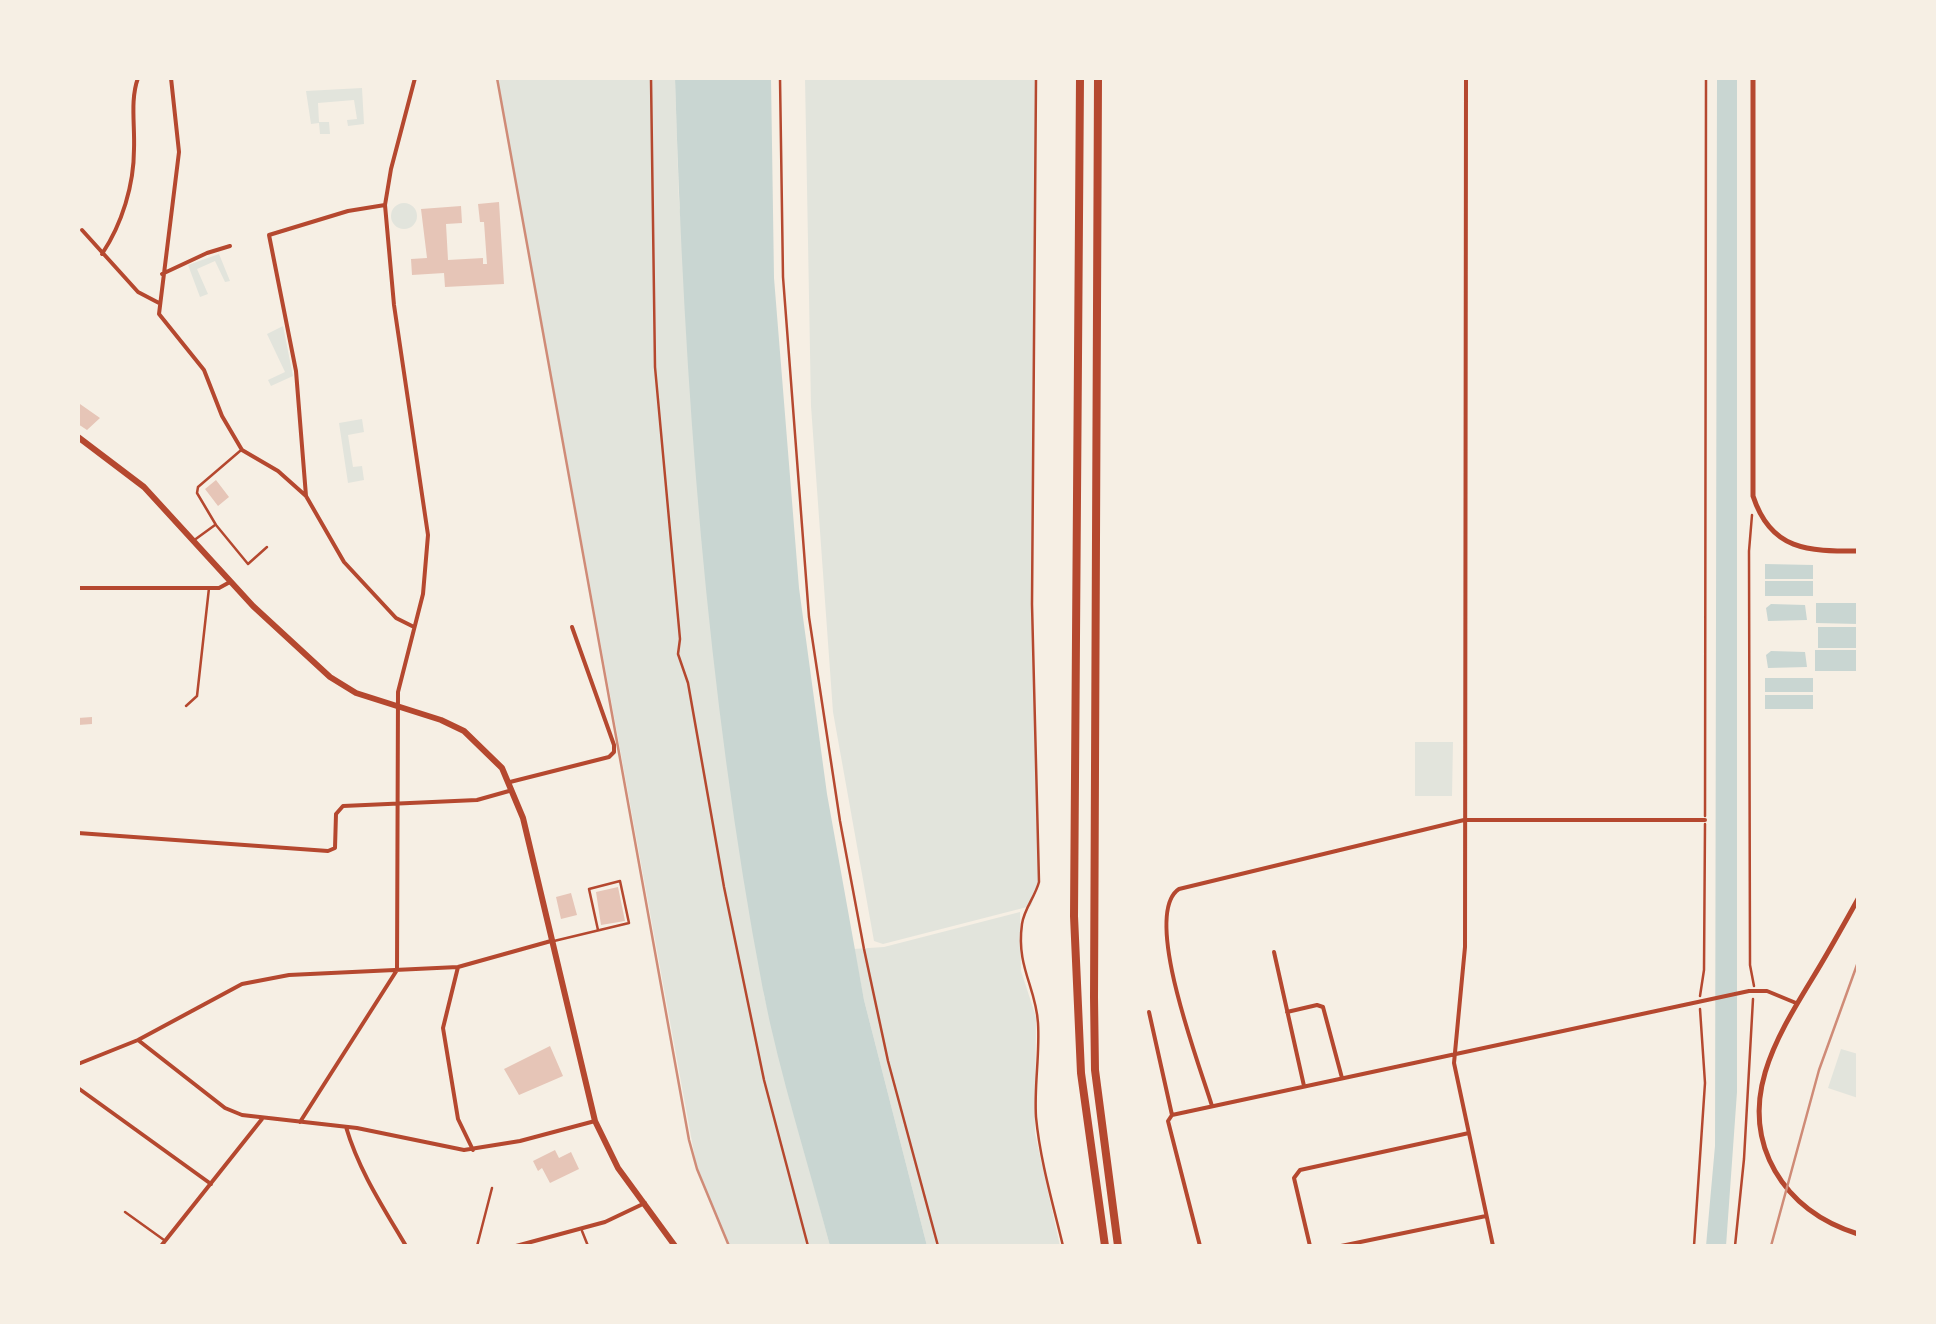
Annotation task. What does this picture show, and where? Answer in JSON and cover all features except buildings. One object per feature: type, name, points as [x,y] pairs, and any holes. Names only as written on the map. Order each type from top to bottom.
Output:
[{"type":"highway","points":[[1080,78],[1074,932],[1081,1073],[1106,1246]]},
{"type":"highway","points":[[1098,78],[1094,1016],[1103,1146],[1118,1246]]},
{"type":"main road","points":[[78,438],[144,487],[230,582],[330,677],[356,693],[441,720],[464,731],[489,752],[512,786],[595,1121],[618,1168],[675,1246]]},
{"type":"street","points":[[102,254],[122,210],[134,170],[134,97],[138,78]]},
{"type":"street","points":[[170,78],[179,152],[159,314],[204,370],[222,416],[242,450],[278,471],[306,496],[344,562],[396,618],[414,627]]},
{"type":"street","points":[[299,1123],[398,970],[398,706],[401,676],[428,560],[428,520],[394,306],[385,204],[415,78]]},
{"type":"street","points":[[1466,78],[1464,947],[1454,1062],[1493,1246]]},
{"type":"street","points":[[1753,78],[1754,496],[1767,525],[1792,544],[1816,550],[1858,551]]},
{"type":"street","points":[[306,496],[298,382],[269,235],[348,210],[385,204]]},
{"type":"street","points":[[82,230],[143,296],[158,303]]},
{"type":"street","points":[[162,274],[230,246]]},
{"type":"street","points":[[78,588],[209,588],[230,582]]},
{"type":"street","points":[[78,834],[328,851],[336,841],[338,809],[477,800],[609,758],[614,744],[572,627]]},
{"type":"street","points":[[1212,1106],[1170,963],[1166,904],[1180,889],[1464,820],[1705,820]]},
{"type":"street","points":[[1858,899],[1773,1046],[1761,1082],[1759,1124],[1772,1167],[1797,1200],[1826,1222],[1858,1234]]},
{"type":"street","points":[[78,1064],[138,1040],[242,984],[289,974],[458,967],[552,941]]},
{"type":"street","points":[[1274,952],[1304,1086]]},
{"type":"street","points":[[458,967],[444,1028],[458,1120],[473,1150]]},
{"type":"street","points":[[1172,1114],[1752,991],[1782,995],[1796,1004]]},
{"type":"street","points":[[1287,1012],[1323,1007],[1342,1078]]},
{"type":"street","points":[[1150,1012],[1172,1114],[1168,1121],[1200,1246]]},
{"type":"street","points":[[138,1040],[225,1108],[262,1119],[346,1127],[473,1150],[595,1121]]},
{"type":"street","points":[[78,1088],[211,1184]]},
{"type":"street","points":[[161,1246],[262,1119]]},
{"type":"street","points":[[346,1127],[366,1181],[406,1246]]},
{"type":"street","points":[[1310,1246],[1294,1178],[1300,1170],[1469,1133]]},
{"type":"street","points":[[516,1246],[581,1230],[645,1203]]},
{"type":"street","points":[[1342,1246],[1486,1216]]},
{"type":"lane","points":[[242,450],[198,487],[197,493],[216,525],[248,564],[266,548]]},
{"type":"lane","points":[[192,541],[216,525]]},
{"type":"lane","points":[[186,706],[197,696],[209,588]]},
{"type":"lane","points":[[552,941],[628,923],[620,881],[589,888],[598,930]]},
{"type":"lane","points":[[477,1246],[492,1188]]},
{"type":"lane","points":[[125,1212],[166,1240]]},
{"type":"lane","points":[[581,1230],[588,1246]]},
{"type":"path","points":[[651,78],[656,367],[680,639],[677,650],[688,683],[764,1080],[808,1246]]},
{"type":"path","points":[[780,78],[783,277],[810,618],[840,821],[864,949],[888,1061],[938,1246]]},
{"type":"path","points":[[1036,78],[1032,604],[1039,882],[1034,900],[1025,912],[1021,943],[1023,970],[1038,1020],[1039,1140],[1063,1246]]},
{"type":"path","points":[[1694,1246],[1705,1083],[1706,78]]},
{"type":"path","points":[[1734,1246],[1744,1158],[1752,991],[1748,764],[1752,514]]},
{"type":"shaded area","points":[[497,78],[675,78],[679,202],[764,995],[830,1246],[729,1246],[697,1169]]},
{"type":"shaded area","points":[[675,78],[771,78],[774,278],[799,588],[827,794],[864,1000],[927,1246],[830,1246],[763,990],[726,764],[701,536]]},
{"type":"shaded area","points":[[805,78],[1036,78],[1032,604],[1039,882],[1031,906],[883,944],[874,941],[833,712],[811,406]]},
{"type":"shaded area","points":[[1717,78],[1737,78],[1737,1092],[1726,1246],[1706,1246],[1715,1146]]},
{"type":"shaded area","points":[[362,88],[364,124],[348,126],[347,120],[357,119],[354,100],[318,103],[319,122],[329,122],[330,134],[320,134],[319,123],[311,124],[306,91]]},
{"type":"shaded area","points":[[404,203],[413,207],[417,216],[413,225],[404,229],[395,225],[391,216],[395,207]]},
{"type":"shaded area","points":[[219,254],[230,281],[225,282],[215,261],[197,269],[208,294],[200,297],[188,265]]},
{"type":"shaded area","points":[[283,326],[293,376],[271,386],[268,380],[285,372],[267,334]]},
{"type":"shaded area","points":[[362,419],[364,432],[348,435],[353,467],[362,466],[364,480],[348,483],[339,423]]},
{"type":"shaded area","points":[[1765,564],[1813,565],[1813,579],[1765,579]]},
{"type":"shaded area","points":[[1765,581],[1813,581],[1813,596],[1765,596]]},
{"type":"shaded area","points":[[1816,603],[1858,603],[1858,624],[1816,623]]},
{"type":"shaded area","points":[[1771,604],[1805,605],[1807,620],[1768,621],[1766,608]]},
{"type":"shaded area","points":[[1818,627],[1858,627],[1858,648],[1818,648]]},
{"type":"shaded area","points":[[1815,650],[1858,650],[1858,671],[1815,671]]},
{"type":"shaded area","points":[[1771,651],[1805,652],[1807,667],[1768,668],[1766,655]]},
{"type":"shaded area","points":[[1765,678],[1813,678],[1813,692],[1765,692]]},
{"type":"shaded area","points":[[1765,695],[1813,695],[1813,709],[1765,709]]},
{"type":"shaded area","points":[[1415,742],[1453,742],[1452,796],[1415,796]]},
{"type":"shaded area","points":[[1020,912],[1021,971],[1036,1017],[1035,1133],[1060,1246],[927,1246],[854,949],[884,947]]},
{"type":"shaded area","points":[[1841,1049],[1858,1054],[1858,1098],[1828,1088]]},
{"type":"railway","points":[[497,78],[689,1140],[729,1246]]},
{"type":"railway","points":[[1771,1246],[1819,1070],[1858,962]]}]
